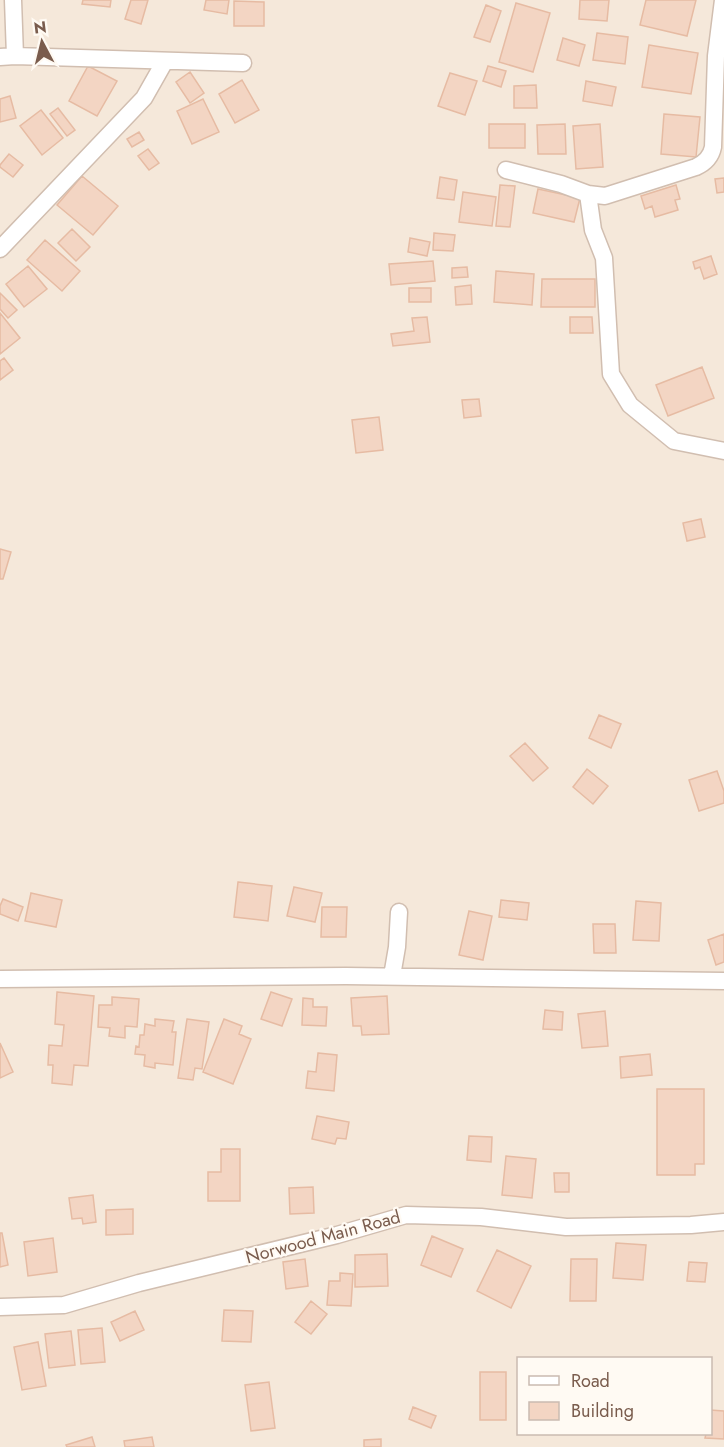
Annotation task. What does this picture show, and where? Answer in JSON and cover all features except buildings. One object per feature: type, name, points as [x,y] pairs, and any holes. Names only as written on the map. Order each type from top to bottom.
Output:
[{"type":"street","points":[[13,0],[7,57],[243,63]]},
{"type":"street","points":[[506,170],[561,184],[588,194],[605,196],[704,163],[712,153],[713,147],[716,56],[723,0]]},
{"type":"street","points":[[0,249],[144,98],[165,61]]},
{"type":"street","points":[[588,194],[593,230],[604,258],[611,374],[630,405],[674,441],[724,451]]},
{"type":"street","points":[[392,976],[397,947],[399,912]]},
{"type":"street","points":[[0,979],[392,976],[724,981]]},
{"type":"street","name":"Norwood Main Road","points":[[0,1307],[64,1305],[139,1283],[325,1238],[406,1215],[481,1217],[566,1227],[691,1225],[724,1222]]},
{"type":"shaded area","points":[[0,0],[724,0],[724,1447],[0,1447]]}]
